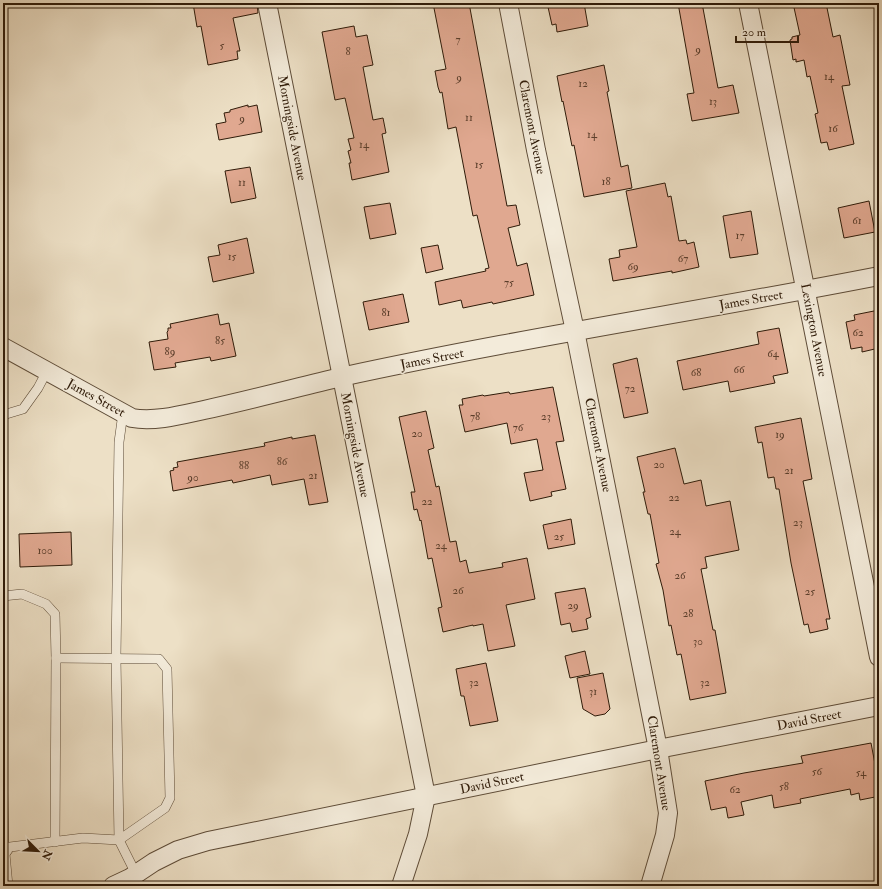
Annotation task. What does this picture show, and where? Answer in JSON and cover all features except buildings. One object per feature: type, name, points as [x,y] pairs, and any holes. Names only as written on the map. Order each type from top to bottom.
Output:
[{"type":"street","name":"Morningside Avenue","points":[[268,3],[341,378],[426,796],[418,834],[402,886]]},
{"type":"street","name":"Claremont Avenue","points":[[508,3],[536,150],[575,331],[658,749],[668,813],[665,835],[650,886]]},
{"type":"street","name":"Lexington Avenue","points":[[748,3],[879,657]]},
{"type":"street","name":"James Street","points":[[3,347],[132,418],[145,420],[180,414],[341,378],[575,331],[879,276]]},
{"type":"street","name":"David Street","points":[[113,886],[178,850],[208,841],[658,749],[879,706]]},
{"type":"lane","points":[[3,415],[23,409],[38,388],[47,371]]},
{"type":"lane","points":[[123,413],[119,442],[116,658],[119,840],[136,874]]},
{"type":"lane","points":[[3,596],[22,594],[46,604],[55,614],[55,842]]},
{"type":"lane","points":[[4,854],[10,847],[83,838],[119,840],[165,808],[170,798],[167,668],[159,659],[56,658]]},
{"type":"lane","points":[[3,792],[4,854],[8,886]]}]
